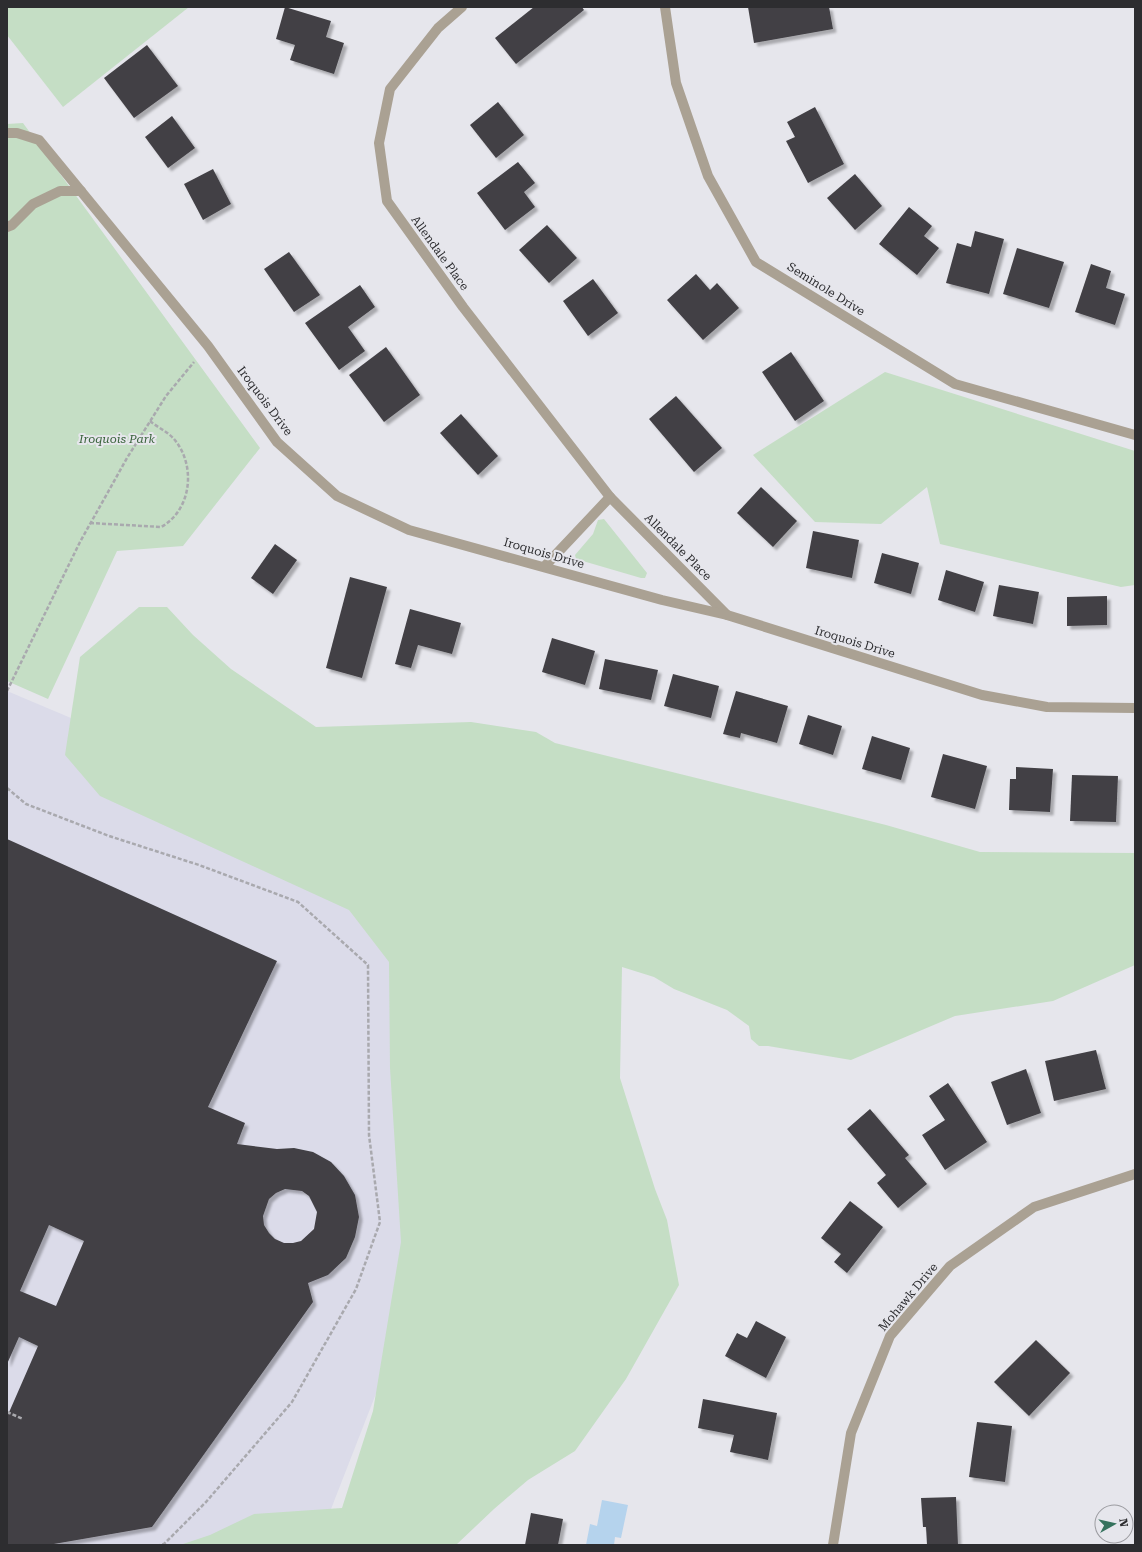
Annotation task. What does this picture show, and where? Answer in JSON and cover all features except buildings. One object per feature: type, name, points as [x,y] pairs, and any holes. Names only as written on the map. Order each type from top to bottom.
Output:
[{"type":"street","name":"Allendale Place","points":[[462,7],[438,28],[390,89],[378,143],[387,201],[463,307],[610,497],[727,615]]},
{"type":"street","name":"Seminole Drive","points":[[665,7],[676,83],[708,176],[756,262],[955,384],[1135,435]]},
{"type":"street","name":"Iroquois Drive","points":[[7,133],[17,133],[39,140],[208,346],[277,442],[337,496],[409,530],[544,566],[662,600],[727,615],[982,695],[1047,707],[1135,708]]},
{"type":"street","points":[[7,227],[12,225],[33,204],[60,191],[81,191]]},
{"type":"street","points":[[544,566],[610,497]]},
{"type":"street","name":"Mohawk Drive","points":[[833,1545],[851,1433],[890,1336],[950,1266],[1034,1207],[1135,1174]]},
{"type":"path","points":[[7,691],[90,523],[166,396],[208,346]]},
{"type":"path","points":[[90,523],[160,527],[170,522],[185,502],[188,490],[186,463],[180,448],[174,438],[150,421]]},
{"type":"path","points":[[7,788],[26,804],[109,836],[199,865],[298,902],[368,964],[369,1135],[380,1222],[359,1282],[292,1402],[206,1502],[164,1544],[160,1545]]},
{"type":"path","points":[[7,1412],[23,1420]]},
{"type":"shaded area","points":[[7,691],[559,924],[317,1545],[7,1545]]},
{"type":"green space","points":[[7,7],[189,7],[63,107],[7,35]]},
{"type":"green space","name":"Iroquois Park","points":[[23,123],[260,448],[183,546],[117,551],[48,699],[7,681],[7,124]]},
{"type":"green space","points":[[885,372],[1135,451],[1135,585],[1121,587],[940,544],[927,487],[881,524],[815,522],[753,455]]},
{"type":"green space","points":[[604,519],[647,573],[645,578],[576,559],[575,555],[593,534],[598,520]]},
{"type":"green space","points":[[139,607],[167,607],[193,635],[231,669],[316,727],[471,722],[536,732],[555,743],[886,825],[980,852],[1135,853],[1135,965],[1053,1001],[955,1016],[851,1060],[768,1046],[759,1046],[751,1039],[749,1026],[727,1010],[674,989],[654,977],[622,967],[620,1078],[655,1189],[667,1220],[679,1285],[626,1379],[575,1451],[528,1480],[494,1509],[456,1545],[180,1545],[210,1535],[254,1514],[342,1508],[373,1411],[401,1242],[390,1068],[389,962],[349,910],[100,796],[65,755],[80,657]]},
{"type":"water","points":[[602,1500],[628,1505],[621,1538],[615,1537],[614,1545],[586,1545],[590,1524],[597,1526]]}]
